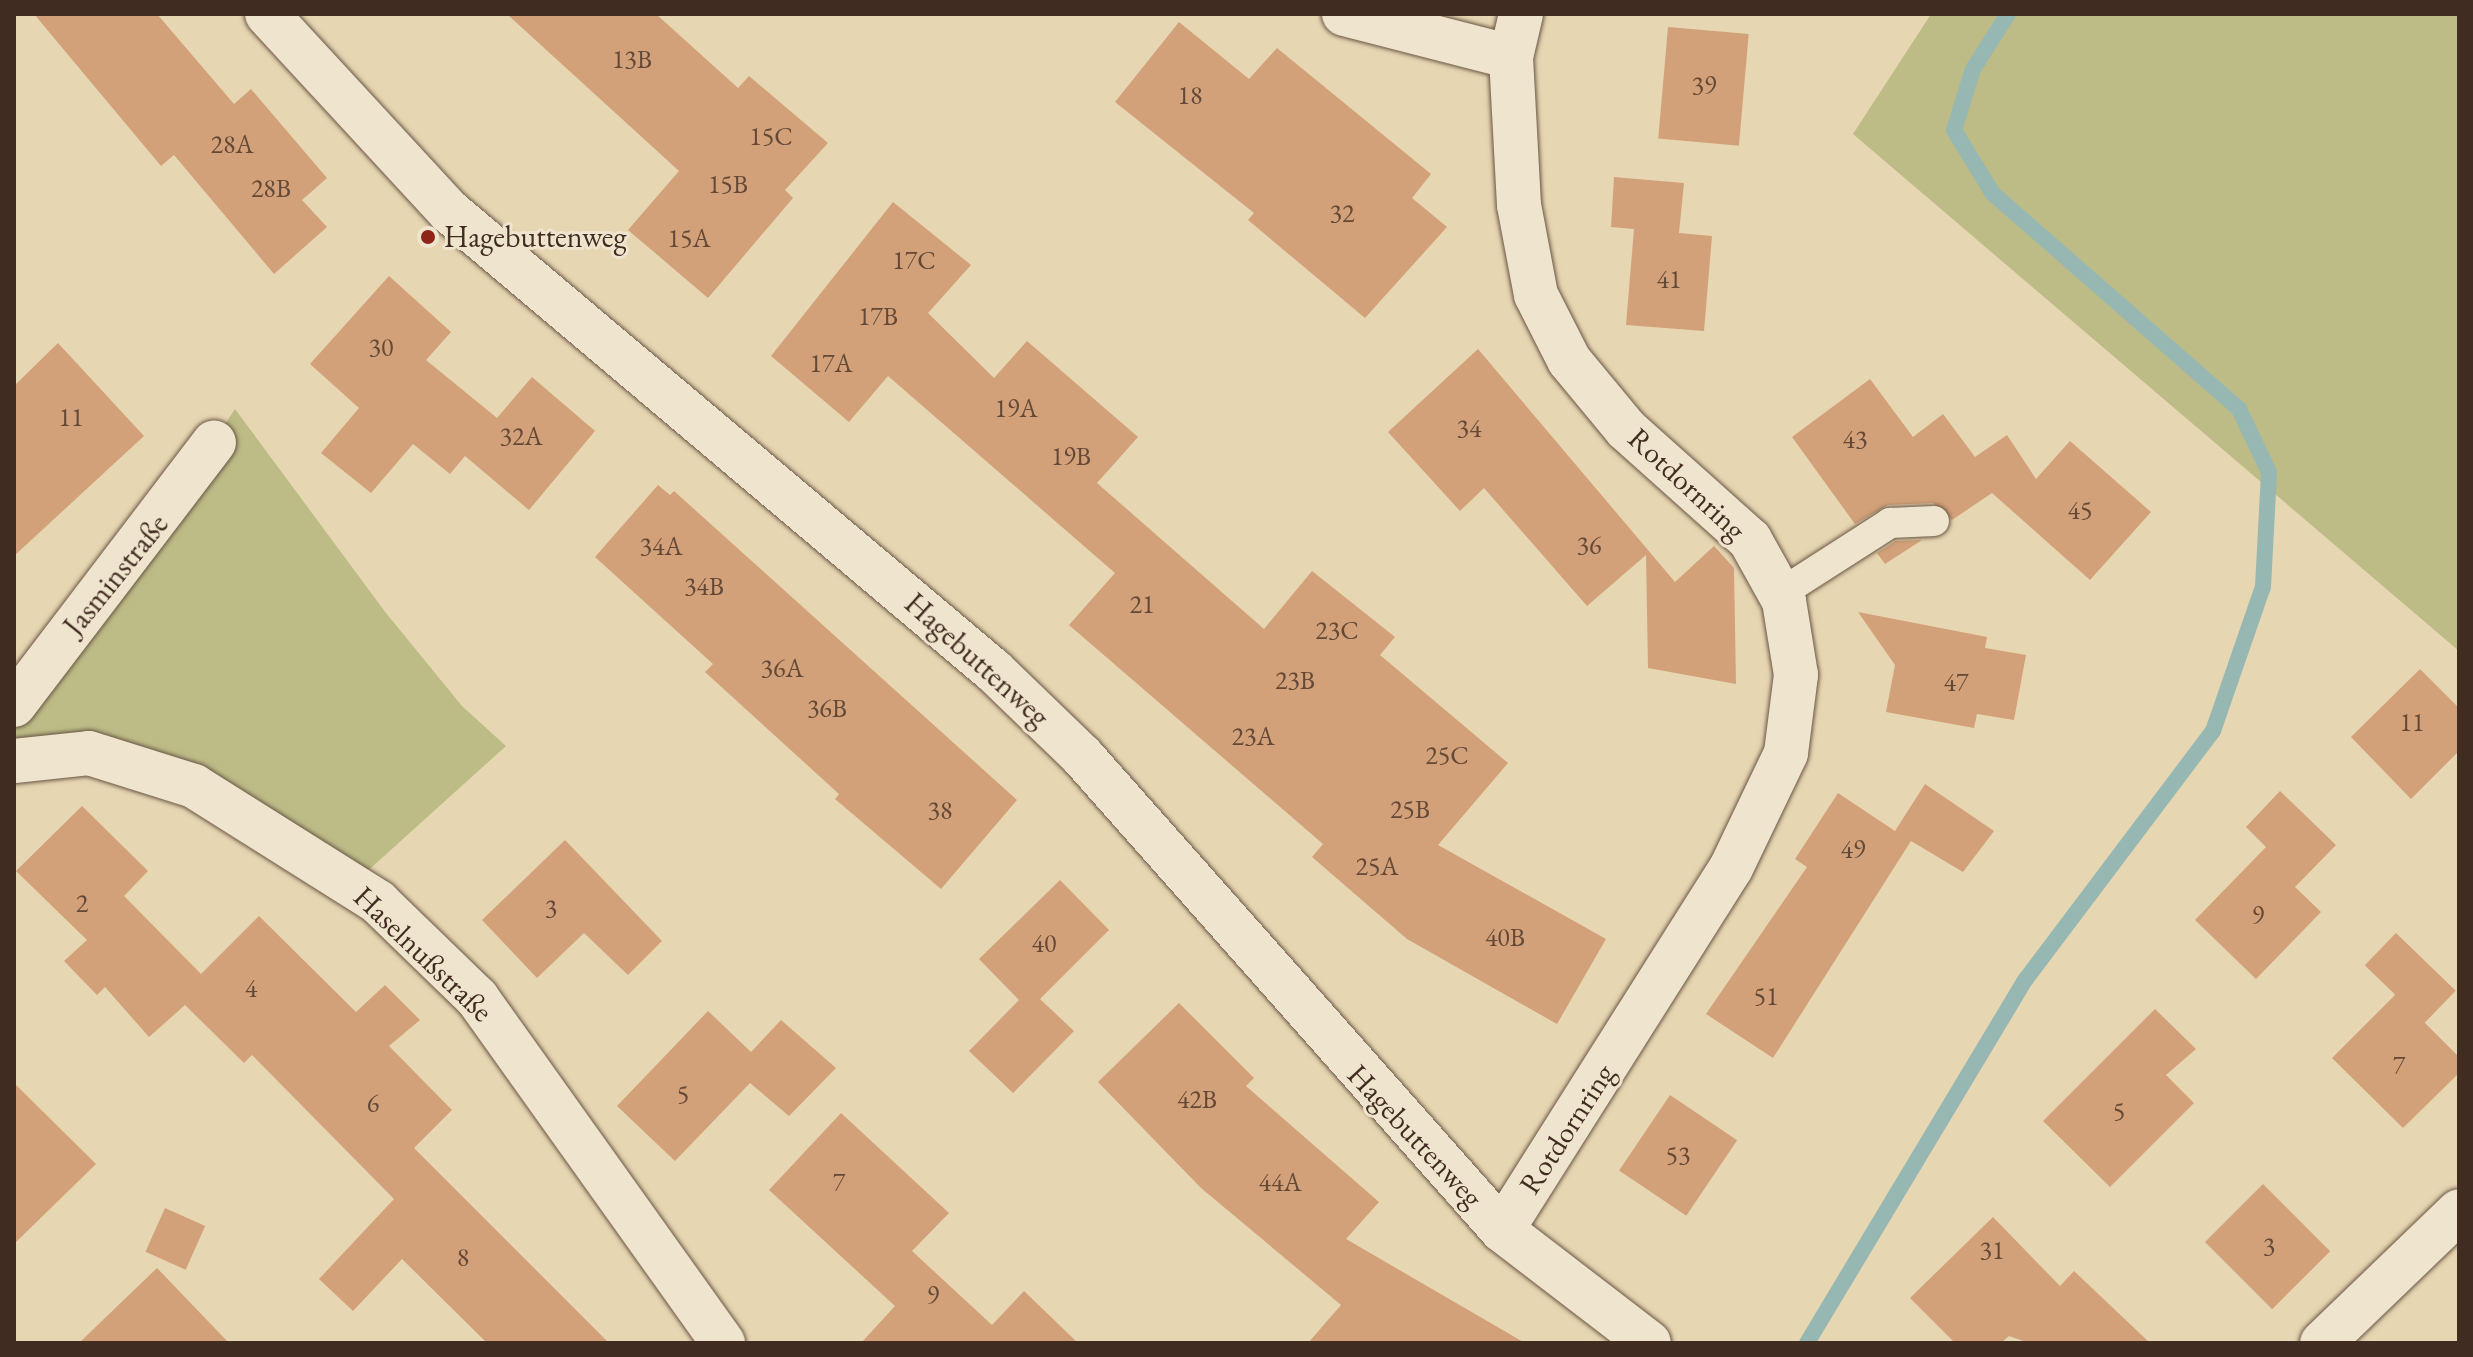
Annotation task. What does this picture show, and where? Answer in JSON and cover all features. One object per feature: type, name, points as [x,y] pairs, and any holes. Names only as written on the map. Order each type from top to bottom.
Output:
[{"type":"street","name":"Hagebuttenweg","points":[[267,14],[450,212],[870,563],[1082,756],[1502,1230],[1649,1343]]},
{"type":"street","points":[[1344,14],[1511,57]]},
{"type":"street","name":"Rotdornring","points":[[1502,1230],[1731,868],[1786,753],[1796,675],[1781,593],[1750,540],[1626,429],[1569,360],[1536,295],[1519,205],[1511,57],[1521,14]]},
{"type":"street","name":"Jasminstraße","points":[[14,705],[214,442]]},
{"type":"street","name":"Haselnußstraße","points":[[14,761],[89,753],[194,786],[378,902],[477,998],[723,1343]]},
{"type":"street","points":[[2322,1343],[2459,1211]]},
{"type":"lane","points":[[1781,593],[1890,523],[1934,521]]},
{"type":"shaded area","points":[[1931,14],[2459,14],[2459,651],[1853,134]]},
{"type":"shaded area","points":[[235,409],[386,613],[462,706],[506,746],[352,885],[194,786],[14,761],[14,705],[170,507]]},
{"type":"building","points":[[34,14],[157,14],[234,104],[251,89],[327,178],[302,200],[327,227],[274,274],[174,155],[161,166]]},
{"type":"building","points":[[507,14],[656,14],[738,88],[749,76],[828,143],[785,190],[793,198],[708,298],[628,230],[679,171]]},
{"type":"building","points":[[1179,22],[1249,79],[1277,48],[1431,174],[1412,198],[1447,227],[1365,318],[1248,220],[1254,213],[1115,102]]},
{"type":"building","points":[[1668,27],[1749,34],[1739,146],[1658,139]]},
{"type":"building","points":[[1614,177],[1684,183],[1679,233],[1712,236],[1704,331],[1626,325],[1634,229],[1611,227]]},
{"type":"building","points":[[893,202],[971,265],[928,313],[994,378],[1027,341],[1138,437],[1097,483],[1264,629],[1312,571],[1395,637],[1380,655],[1508,763],[1438,845],[1606,939],[1557,1024],[1407,939],[1312,857],[1323,844],[1069,625],[1115,573],[888,376],[849,422],[771,356]]},
{"type":"building","points":[[389,276],[451,332],[426,360],[497,418],[532,377],[595,431],[529,510],[465,456],[450,474],[413,444],[371,493],[321,453],[359,408],[310,364]]},
{"type":"building","points":[[58,343],[144,436],[14,556],[14,386]]},
{"type":"building","points":[[1478,349],[1675,582],[1714,546],[1734,568],[1736,684],[1648,668],[1646,555],[1587,606],[1484,488],[1460,511],[1388,432]]},
{"type":"building","points":[[1870,379],[1913,437],[1943,414],[1975,457],[2007,435],[2036,479],[2070,441],[2151,512],[2090,580],[1992,493],[1952,520],[1933,503],[1888,505],[1855,524],[1792,437]]},
{"type":"building","points":[[658,485],[670,495],[674,491],[1017,800],[941,889],[835,799],[839,794],[705,672],[713,664],[595,557]]},
{"type":"building","points":[[1922,540],[1885,564],[1877,553],[1896,541]]},
{"type":"building","points":[[1858,612],[1987,637],[1985,648],[2026,655],[2014,720],[1977,714],[1974,728],[1886,712],[1895,665]]},
{"type":"building","points":[[2420,669],[2459,708],[2459,751],[2411,799],[2351,737]]},
{"type":"building","points":[[1925,784],[1994,831],[1963,872],[1911,841],[1773,1058],[1706,1014],[1807,867],[1795,859],[1838,793],[1895,831]]},
{"type":"building","points":[[2280,791],[2336,845],[2295,887],[2321,912],[2256,979],[2195,920],[2266,847],[2246,827]]},
{"type":"building","points":[[82,806],[148,871],[124,896],[201,974],[259,916],[356,1012],[385,985],[420,1020],[389,1046],[452,1110],[414,1148],[609,1343],[487,1343],[402,1259],[353,1311],[319,1279],[394,1199],[252,1055],[244,1063],[185,1005],[149,1037],[105,987],[97,995],[64,961],[87,940],[16,871]]},
{"type":"building","points":[[565,840],[662,941],[628,975],[584,933],[537,978],[482,920]]},
{"type":"building","points":[[1060,880],[1109,930],[1040,999],[1074,1031],[1013,1093],[969,1051],[1019,1000],[979,959]]},
{"type":"building","points":[[2396,933],[2456,991],[2424,1023],[2365,965]]},
{"type":"building","points":[[2396,994],[2459,1057],[2459,1073],[2403,1128],[2332,1058]]},
{"type":"building","points":[[1179,1003],[1254,1078],[1246,1086],[1379,1202],[1346,1239],[1525,1343],[1308,1343],[1341,1305],[1201,1188],[1098,1082]]},
{"type":"building","points":[[2155,1009],[2196,1049],[2166,1075],[2194,1103],[2110,1187],[2043,1121]]},
{"type":"building","points":[[708,1011],[751,1052],[781,1020],[836,1068],[789,1116],[750,1083],[675,1161],[617,1106]]},
{"type":"building","points":[[14,1083],[96,1164],[14,1244]]},
{"type":"building","points":[[1670,1095],[1737,1140],[1686,1216],[1619,1170]]},
{"type":"building","points":[[841,1113],[949,1213],[912,1251],[992,1325],[1024,1291],[1078,1343],[861,1343],[895,1306],[769,1190]]},
{"type":"building","points":[[2263,1184],[2330,1251],[2272,1309],[2205,1242]]},
{"type":"building","points":[[165,1208],[205,1226],[186,1270],[145,1252]]},
{"type":"building","points":[[1993,1217],[2060,1286],[2074,1271],[2150,1343],[2029,1343],[2009,1336],[2001,1343],[1955,1343],[1910,1298]]},
{"type":"building","points":[[157,1268],[229,1343],[79,1343]]},
{"type":"waterway","points":[[1807,1343],[2026,979],[2213,731],[2263,587],[2269,472],[2239,409],[1993,194],[1954,130],[1973,69],[2008,14]]},
{"type":"place","name":"Hagebuttenweg","points":[[428,237]]}]
